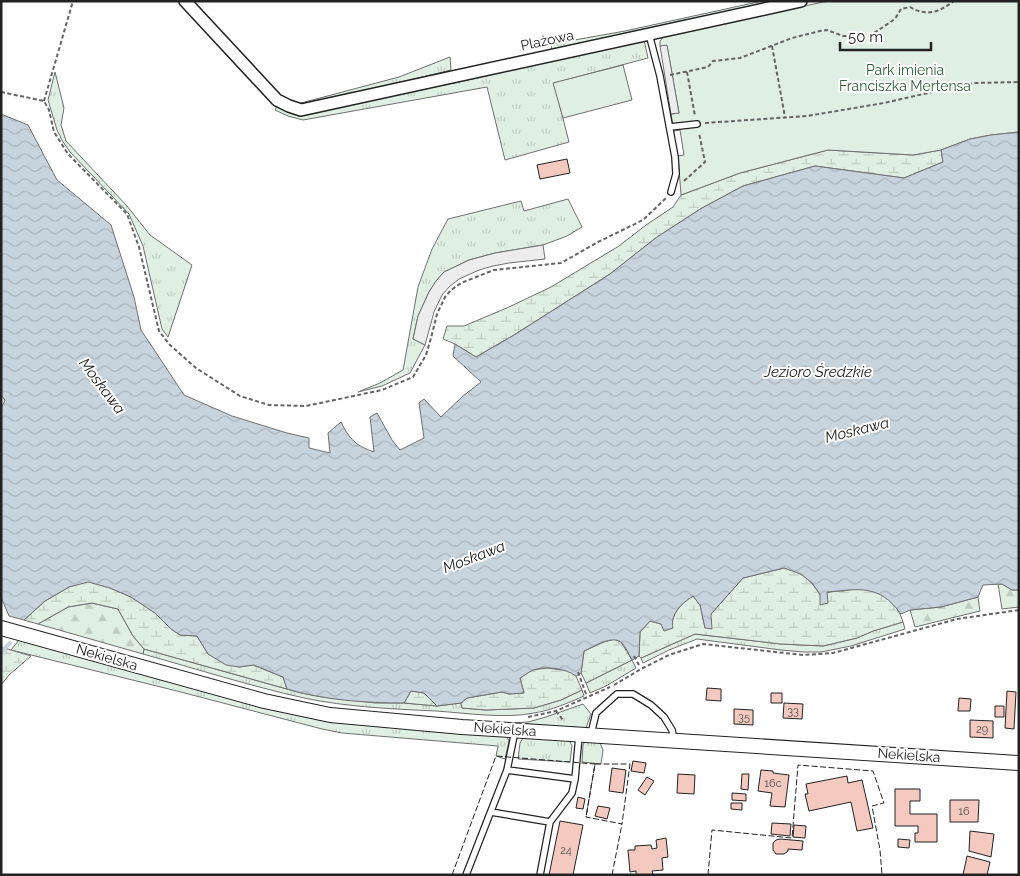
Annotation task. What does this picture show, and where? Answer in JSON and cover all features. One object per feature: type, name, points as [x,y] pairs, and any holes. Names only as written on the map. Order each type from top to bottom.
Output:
[{"type":"street","name":"Plażowa","points":[[185,1],[277,100],[301,110],[800,1]]},
{"type":"street","name":"Nekielska","points":[[1,628],[264,701],[330,715],[515,730],[1019,762]]},
{"type":"lane","points":[[649,34],[660,76],[675,157],[676,174],[671,192]]},
{"type":"lane","points":[[670,127],[697,124]]},
{"type":"lane","points":[[540,875],[550,822],[572,793],[585,734],[596,713],[617,694],[633,694],[651,705],[664,717],[672,730],[674,740]]},
{"type":"lane","points":[[474,875],[466,874],[507,770],[515,730]]},
{"type":"lane","points":[[507,770],[575,779]]},
{"type":"lane","points":[[491,812],[550,822]]},
{"type":"path","points":[[73,1],[44,101],[49,110],[54,132],[68,154],[127,214],[139,247],[159,331],[170,345],[196,368],[240,396],[269,405],[306,406],[382,390],[413,377],[426,355],[437,314],[445,297],[461,283],[494,270],[561,263],[643,220],[705,162],[687,72]]},
{"type":"path","points":[[660,76],[708,67],[713,61],[740,58],[792,38],[820,31],[827,30],[843,36],[871,34],[895,19],[901,9],[910,7],[916,11],[930,14],[954,1]]},
{"type":"path","points":[[772,46],[785,117]]},
{"type":"path","points":[[697,124],[807,116],[884,103],[975,83],[1019,82]]},
{"type":"path","points":[[1,92],[44,101]]},
{"type":"path","points":[[524,717],[532,717],[564,707],[607,689],[670,655],[703,644],[802,655],[833,654],[957,619],[1019,610]]},
{"type":"path","points":[[634,656],[639,666]]},
{"type":"path","points":[[578,672],[586,694]]},
{"type":"green space","points":[[762,1],[778,1],[551,50],[552,44],[625,31]]},
{"type":"green space","name":"Park imienia Franciszka Mertensa","points":[[828,1],[1019,1],[1019,132],[970,139],[941,150],[913,155],[828,150],[740,173],[681,195],[678,156],[684,155],[680,130],[674,131],[671,114],[679,113],[667,46],[660,46],[660,41],[664,36]]},
{"type":"green space","points":[[644,40],[648,58],[554,83],[569,142],[505,160],[487,87],[303,120],[275,110],[277,106],[303,115]]},
{"type":"green space","points":[[450,57],[451,70],[316,103],[301,103],[399,77]]},
{"type":"green space","points":[[623,65],[632,100],[563,118],[553,83]]},
{"type":"green space","points":[[55,72],[64,108],[61,125],[66,141],[127,206],[150,235],[192,265],[168,337],[162,329],[143,246],[129,214],[71,153],[57,130],[48,100]]},
{"type":"green space","points":[[828,150],[913,155],[941,150],[943,162],[904,178],[815,166],[743,186],[702,208],[657,237],[610,274],[476,357],[443,339],[447,326],[464,326],[509,307],[551,287],[619,246],[673,207],[681,195],[740,173]]},
{"type":"green space","points":[[568,199],[582,227],[567,236],[543,245],[495,253],[469,260],[444,272],[429,292],[418,316],[413,339],[425,345],[410,373],[382,386],[358,392],[380,383],[403,370],[418,287],[432,249],[448,219],[521,201],[524,211]]},
{"type":"green space","points":[[784,568],[805,577],[820,595],[859,589],[881,594],[897,609],[903,622],[857,638],[823,646],[781,644],[695,634],[641,658],[639,656],[640,632],[650,621],[661,624],[672,622],[680,607],[693,596],[700,605],[705,628],[711,614],[743,578]]},
{"type":"green space","points":[[88,581],[131,597],[155,613],[180,635],[197,636],[208,654],[239,667],[253,665],[283,677],[287,689],[144,649],[133,636],[118,609],[92,603],[68,607],[38,624],[24,620],[45,601],[69,587]]},
{"type":"green space","points":[[998,584],[1002,584],[1012,590],[1019,590],[1019,607],[1002,609]]},
{"type":"green space","points":[[978,597],[980,611],[915,627],[910,610],[941,607]]},
{"type":"green space","points":[[92,603],[118,609],[133,636],[144,649],[143,654],[38,624],[68,607]]},
{"type":"green space","points":[[903,622],[905,629],[851,646],[821,652],[781,650],[697,639],[643,663],[641,658],[695,634],[781,644],[823,646],[857,638]]},
{"type":"green space","points":[[615,639],[621,642],[632,660],[586,683],[581,673],[584,651]]},
{"type":"green space","points":[[19,640],[308,717],[341,723],[501,734],[507,737],[509,741],[505,759],[496,756],[498,746],[342,733],[322,729],[11,650]]},
{"type":"green space","points":[[1,647],[31,656],[9,675],[1,685]]},
{"type":"green space","points":[[144,649],[301,693],[375,703],[437,706],[461,703],[462,708],[486,710],[534,708],[561,700],[582,690],[584,696],[547,710],[511,716],[353,706],[304,698],[244,683],[143,654]]},
{"type":"green space","points":[[632,660],[636,668],[590,693],[586,683]]},
{"type":"green space","points":[[547,668],[570,671],[576,676],[582,690],[561,700],[534,708],[486,710],[462,708],[461,703],[467,698],[502,692],[509,694],[524,693],[520,678],[532,670]]},
{"type":"green space","points":[[411,691],[424,693],[437,706],[404,703]]},
{"type":"green space","points":[[583,704],[591,714],[586,728],[511,723],[528,722]]},
{"type":"green space","points":[[524,736],[569,740],[572,746],[570,762],[518,759],[520,743]]},
{"type":"green space","points":[[585,741],[600,743],[603,750],[601,764],[582,762]]},
{"type":"shaded area","points":[[667,45],[679,113],[671,114],[660,46]]},
{"type":"shaded area","points":[[543,245],[545,259],[493,266],[459,279],[442,295],[434,312],[425,345],[413,339],[418,316],[429,292],[444,272],[469,260],[495,253]]},
{"type":"water","name":"Jezioro Średzkie","points":[[1,114],[28,125],[57,180],[111,225],[134,297],[141,330],[184,395],[232,416],[309,438],[309,448],[330,453],[328,433],[341,422],[354,441],[374,452],[370,417],[377,413],[392,440],[400,450],[424,438],[419,403],[424,399],[441,417],[481,382],[453,356],[455,344],[476,357],[610,274],[657,237],[702,208],[743,186],[815,166],[904,178],[943,162],[941,150],[970,139],[1019,132],[1019,590],[1012,590],[1002,584],[983,585],[978,597],[941,607],[910,610],[901,614],[885,597],[877,593],[859,590],[827,592],[828,603],[820,605],[820,594],[812,583],[801,574],[784,568],[743,578],[711,614],[712,629],[705,628],[700,605],[693,596],[677,610],[673,618],[673,628],[664,631],[661,624],[650,621],[640,632],[639,656],[632,660],[622,643],[614,640],[608,641],[584,651],[581,673],[576,676],[554,668],[536,669],[520,678],[524,693],[509,694],[502,692],[467,698],[461,703],[437,706],[424,693],[411,691],[404,703],[390,703],[330,698],[287,689],[283,677],[254,665],[239,667],[226,665],[208,654],[197,636],[180,635],[155,613],[131,597],[110,588],[88,582],[69,587],[45,601],[24,620],[9,616],[1,597],[1,409],[5,400],[1,395]]},
{"type":"building","points":[[567,159],[570,173],[540,179],[537,165]]},
{"type":"building","points":[[707,688],[721,689],[721,701],[706,700]]},
{"type":"building","points":[[1007,691],[1016,692],[1014,729],[1005,728]]},
{"type":"building","points":[[771,693],[782,693],[782,703],[771,703]]},
{"type":"building","points":[[959,698],[971,699],[970,711],[958,711]]},
{"type":"building","points":[[784,703],[803,704],[802,719],[783,718]]},
{"type":"building","points":[[995,706],[1004,706],[1004,717],[995,717]]},
{"type":"building","points":[[734,709],[753,710],[753,725],[734,724]]},
{"type":"building","points":[[970,720],[993,721],[993,738],[970,737]]},
{"type":"building","points":[[633,761],[646,763],[644,773],[631,771]]},
{"type":"building","points":[[612,768],[626,770],[623,793],[609,791]]},
{"type":"building","points":[[761,770],[789,775],[785,807],[770,806],[772,793],[758,791]]},
{"type":"building","points":[[678,774],[695,775],[694,794],[677,793]]},
{"type":"building","points":[[742,774],[749,774],[748,790],[741,789]]},
{"type":"building","points":[[847,776],[848,783],[862,780],[873,828],[857,831],[851,802],[809,811],[805,794],[808,794],[806,784]]},
{"type":"building","points":[[647,777],[654,781],[645,795],[638,790]]},
{"type":"building","points":[[895,789],[920,789],[920,801],[910,801],[910,814],[937,814],[937,842],[915,842],[915,833],[918,833],[918,826],[895,826]]},
{"type":"building","points":[[732,793],[746,794],[746,801],[732,800]]},
{"type":"building","points":[[578,797],[585,799],[583,809],[576,808]]},
{"type":"building","points":[[950,800],[979,800],[978,822],[950,822]]},
{"type":"building","points":[[731,803],[742,803],[742,810],[731,809]]},
{"type":"building","points":[[598,806],[610,808],[607,819],[595,816]]},
{"type":"building","points":[[560,821],[583,825],[573,875],[549,875]]},
{"type":"building","points":[[772,823],[791,824],[790,836],[771,834]]},
{"type":"building","points":[[794,825],[806,826],[805,838],[793,837]]},
{"type":"building","points":[[970,831],[994,834],[991,857],[969,851]]},
{"type":"building","points":[[666,838],[668,857],[662,858],[663,870],[652,871],[653,874],[649,875],[636,875],[636,871],[630,872],[628,850],[635,850],[635,846],[651,845],[652,849],[657,848],[656,840]]},
{"type":"building","points":[[780,839],[803,841],[802,850],[788,849],[784,854],[776,854],[773,850],[773,843]]},
{"type":"building","points":[[898,839],[910,840],[909,848],[898,847]]},
{"type":"building","points":[[967,856],[990,862],[987,875],[963,875]]},
{"type":"waterway","points":[[1,652],[10,643]]},
{"type":"fence","points":[[452,875],[496,756],[595,764],[586,817]]},
{"type":"fence","points":[[595,764],[630,764],[622,824],[586,817],[595,764]]},
{"type":"fence","points":[[708,875],[712,830],[792,838],[798,765],[873,771],[884,803],[872,806],[880,850],[882,875]]},
{"type":"fence","points":[[612,875],[621,824]]},
{"type":"water label","name":"Moskawa","points":[[102,386]]},
{"type":"water label","name":"Moskawa","points":[[857,430]]},
{"type":"water label","name":"Moskawa","points":[[474,557]]}]
